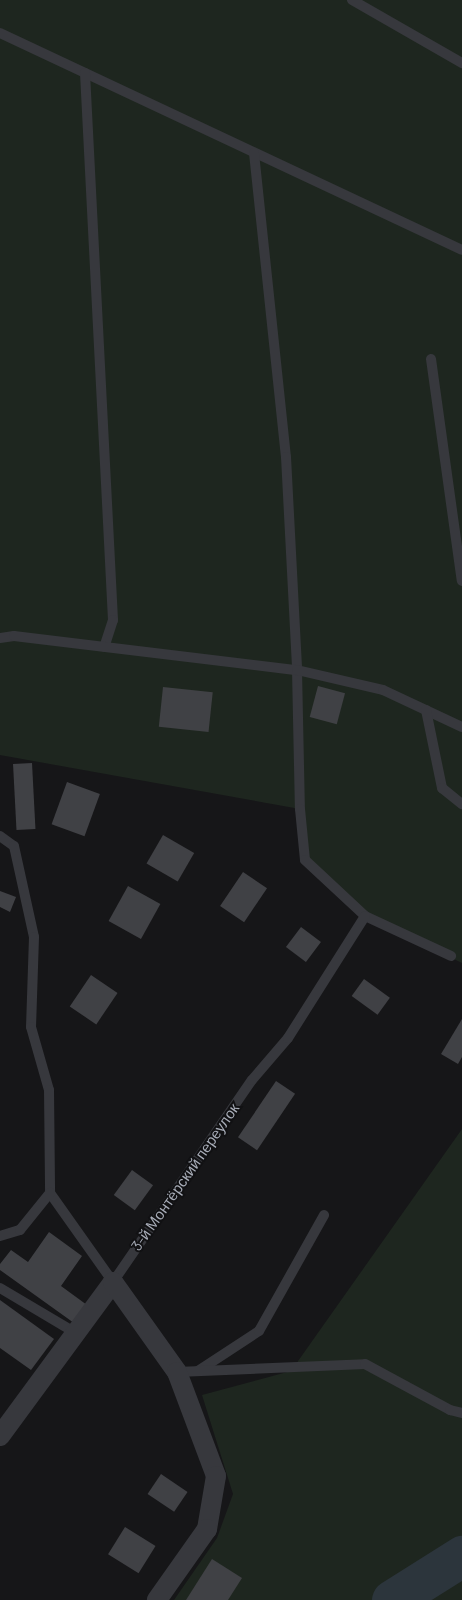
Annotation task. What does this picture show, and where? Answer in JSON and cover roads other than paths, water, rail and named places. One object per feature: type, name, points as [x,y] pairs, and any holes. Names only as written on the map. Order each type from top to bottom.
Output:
[{"type":"street","name":"3-й Монтёрский переулок","points":[[0,1436],[112,1282]]},
{"type":"street","points":[[112,1282],[177,1372],[216,1476],[207,1529],[157,1600]]},
{"type":"lane","points":[[352,0],[462,64]]},
{"type":"lane","points":[[0,33],[462,250]]},
{"type":"lane","points":[[84,73],[113,620],[104,647]]},
{"type":"lane","points":[[254,153],[286,457],[297,670],[300,810],[305,860],[365,916],[452,956]]},
{"type":"lane","points":[[430,359],[462,581]]},
{"type":"lane","points":[[0,638],[14,636],[297,670],[383,690],[462,726]]},
{"type":"lane","points":[[426,710],[442,788],[462,804]]},
{"type":"lane","points":[[0,836],[14,846],[34,937],[31,1027],[49,1090],[50,1192],[112,1282]]},
{"type":"lane","name":"3-й Монтёрский переулок","points":[[112,1282],[252,1080],[288,1038],[365,916]]},
{"type":"lane","points":[[0,1236],[20,1230],[50,1192]]},
{"type":"lane","points":[[197,1371],[259,1331],[324,1215]]},
{"type":"lane","points":[[0,1288],[74,1332]]},
{"type":"lane","points":[[177,1372],[365,1364],[450,1410],[462,1413]]},
{"type":"waterway","points":[[392,1600],[462,1556]]}]
